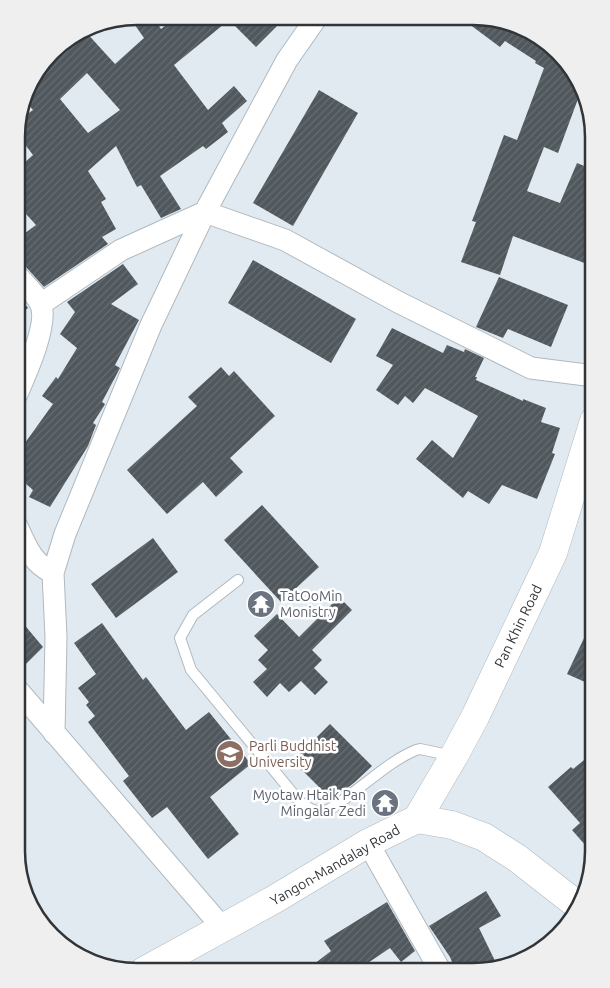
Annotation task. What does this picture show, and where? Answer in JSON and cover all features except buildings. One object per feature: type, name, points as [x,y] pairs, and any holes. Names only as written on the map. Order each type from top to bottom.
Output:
[{"type":"main road","name":"Pan Khin Road","points":[[417,819],[475,717],[553,553],[585,450]]},
{"type":"main road","name":"Yangon-Mandalay Road","points":[[158,963],[275,899],[368,843],[417,819],[452,825],[484,837],[517,858],[573,901]]},
{"type":"street","points":[[54,733],[56,637],[53,573],[65,534],[150,325],[205,212],[287,60],[311,25]]},
{"type":"street","points":[[41,304],[122,250],[205,212],[284,240],[398,302],[532,368],[585,375]]},
{"type":"street","points":[[25,285],[41,304],[40,326],[32,361],[25,376]]},
{"type":"street","points":[[25,543],[31,556],[42,568],[53,573]]},
{"type":"street","points":[[25,699],[222,927]]},
{"type":"street","points":[[368,843],[437,963]]},
{"type":"lane","points":[[238,580],[193,615],[180,638],[191,670],[300,802],[309,809],[318,812],[325,811],[416,750],[420,749],[454,756]]},
{"type":"place","name":"TatOoMin Monistry","points":[[261,604]]},
{"type":"place","name":"Parli Buddhist University","points":[[230,754]]},
{"type":"place","name":"Myotaw Htaik Pan Mingalar Zedi","points":[[385,803]]}]
